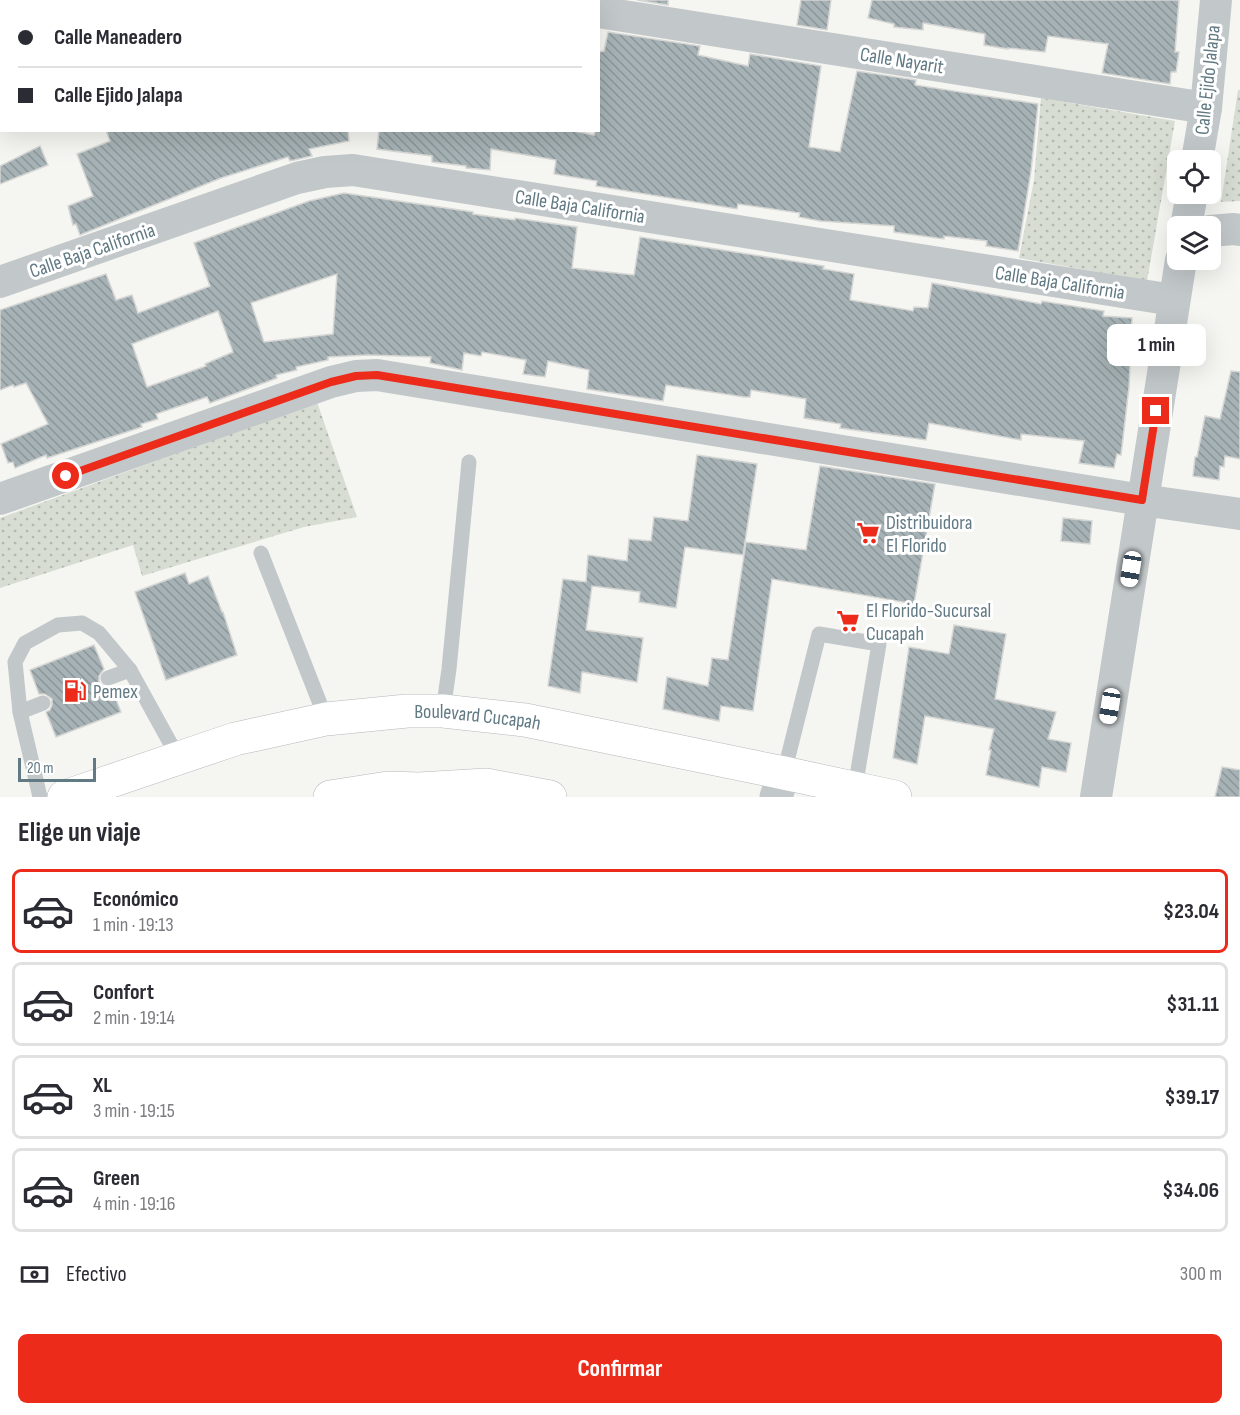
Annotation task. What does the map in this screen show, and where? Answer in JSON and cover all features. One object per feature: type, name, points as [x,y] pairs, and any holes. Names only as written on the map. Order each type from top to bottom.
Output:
[{"type":"main road","name":"Boulevard Cucapah","points":[[64,797],[235,739],[326,718],[407,711],[443,711],[525,720],[780,785],[855,788],[895,797]]},
{"type":"main road","points":[[330,797],[388,788],[419,793],[486,785],[550,797]]},
{"type":"street","name":"Calle Ejido Jalapa","points":[[1199,150],[1206,108],[1216,0]]},
{"type":"street","name":"Calle Nayarit","points":[[600,12],[1206,108]]},
{"type":"street","name":"Calle Baja California","points":[[0,282],[297,178],[325,171],[353,170],[1173,300]]},
{"type":"street","points":[[1221,230],[1240,230]]},
{"type":"street","points":[[1096,797],[1178,270]]},
{"type":"street","points":[[0,499],[331,382],[356,376],[377,375],[1240,514]]},
{"type":"lane","points":[[443,711],[469,462]]},
{"type":"lane","points":[[261,553],[326,718]]},
{"type":"lane","points":[[40,797],[20,712],[15,662],[25,643],[58,625],[82,623],[99,633],[130,670],[179,759]]},
{"type":"lane","points":[[780,785],[819,634],[879,644],[855,788]]},
{"type":"lane","points":[[108,678],[130,670]]},
{"type":"lane","points":[[20,712],[43,703]]},
{"type":"shaded area","points":[[1238,90],[1240,90],[1240,201],[1221,202]]},
{"type":"shaded area","points":[[1041,98],[1175,121],[1170,150],[1167,150],[1167,167],[1147,281],[1019,258],[1034,180]]},
{"type":"shaded area","points":[[317,402],[357,517],[304,527],[142,576],[133,545],[0,588],[0,518]]},
{"type":"building","points":[[637,0],[668,0],[668,5]]},
{"type":"building","points":[[801,0],[831,0],[827,30],[797,25]]},
{"type":"building","points":[[872,0],[1179,0],[1175,52],[1179,52],[1176,72],[1171,72],[1170,84],[1102,73],[1108,44],[1048,36],[1045,52],[984,45],[985,34],[923,23],[923,30],[894,27],[894,24],[868,18]]},
{"type":"building","points":[[608,32],[700,46],[698,55],[748,66],[750,54],[821,66],[809,147],[840,152],[857,71],[916,80],[915,85],[1038,104],[1031,171],[1018,251],[986,246],[987,241],[944,236],[944,239],[894,232],[894,226],[820,221],[799,217],[800,213],[738,204],[737,209],[596,186],[597,181],[554,174],[556,160],[491,149],[490,170],[432,162],[432,156],[377,149],[379,132],[579,132],[594,135],[595,132],[600,132],[600,52],[604,51]]},
{"type":"building","points":[[107,132],[348,132],[349,141],[309,149],[312,156],[290,161],[288,157],[221,178],[80,235],[76,224],[73,225],[68,206],[93,196],[77,154],[110,141]]},
{"type":"building","points":[[40,146],[48,165],[0,184],[0,166]]},
{"type":"building","points":[[344,193],[473,212],[473,214],[577,227],[572,268],[634,275],[640,237],[824,266],[823,269],[854,274],[850,300],[913,311],[914,307],[928,308],[932,283],[1041,304],[1042,301],[1104,311],[1103,316],[1132,318],[1129,387],[1121,455],[1117,454],[1114,468],[1079,463],[1084,441],[1021,434],[1021,440],[929,423],[926,440],[840,428],[841,424],[804,418],[806,399],[751,390],[750,397],[744,397],[666,385],[663,401],[587,389],[589,370],[548,361],[545,377],[523,374],[526,360],[482,352],[481,356],[464,353],[462,370],[430,363],[431,357],[368,355],[328,357],[328,360],[296,367],[297,370],[276,375],[277,378],[210,403],[207,397],[156,414],[158,419],[141,424],[142,427],[47,458],[46,455],[15,468],[13,462],[8,463],[1,444],[48,424],[26,383],[0,390],[0,310],[106,274],[116,300],[132,295],[138,313],[210,286],[194,243],[309,201]],"holes":[[[337,274],[333,334],[264,342],[251,303]],[[218,311],[233,352],[205,364],[206,366],[147,387],[132,344]]]},
{"type":"building","points":[[1231,371],[1240,372],[1240,459],[1225,456],[1224,467],[1220,466],[1219,480],[1193,476],[1205,416],[1220,419]]},
{"type":"building","points":[[697,455],[757,464],[743,555],[685,547],[676,608],[639,602],[640,592],[592,586],[586,630],[643,638],[637,682],[582,672],[580,693],[548,686],[563,579],[586,582],[588,555],[627,561],[629,539],[651,541],[654,517],[688,521]]},
{"type":"building","name":"Distribuidora El Florido","points":[[820,466],[935,484],[914,604],[772,579],[753,711],[721,706],[719,721],[663,709],[667,677],[708,686],[712,658],[728,660],[746,542],[806,550]]},
{"type":"building","points":[[1063,518],[1092,521],[1090,544],[1061,541]]},
{"type":"building","points":[[185,573],[189,584],[208,576],[237,655],[166,680],[135,592]]},
{"type":"building","points":[[954,625],[1006,634],[995,699],[1056,712],[1048,739],[1071,743],[1066,772],[1042,767],[1039,787],[986,775],[994,729],[925,716],[917,764],[893,758],[909,647],[949,654]]},
{"type":"building","name":"Pemex","points":[[94,645],[104,669],[99,676],[99,682],[106,687],[111,687],[121,712],[56,737],[46,712],[50,710],[52,699],[45,694],[39,694],[30,670]]},
{"type":"building","points":[[1222,767],[1240,770],[1240,797],[1215,797]]},
{"type":"place","name":"Distribuidora El Florido","points":[[868,533]]},
{"type":"place","name":"El Florido-Sucursal Cucapah","points":[[848,621]]},
{"type":"place","name":"Pemex","points":[[75,691]]},
{"type":"route","points":[[66,476],[331,382],[356,376],[377,375],[1142,500],[1156,411]]}]
